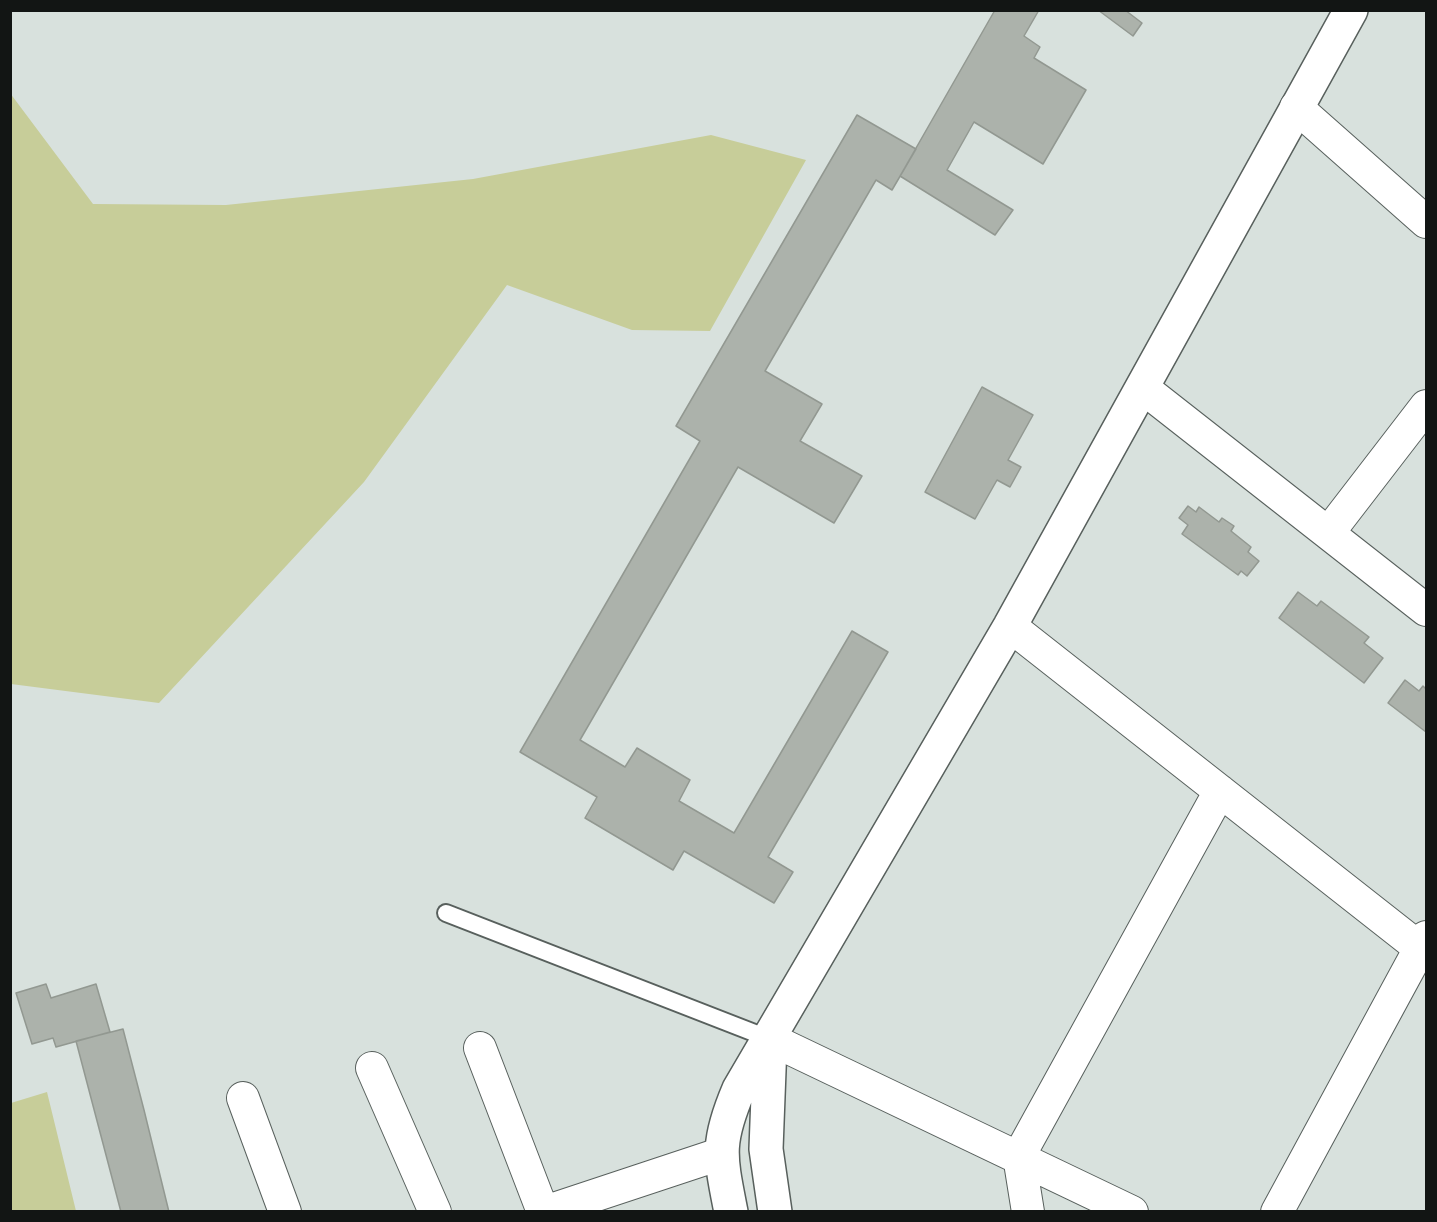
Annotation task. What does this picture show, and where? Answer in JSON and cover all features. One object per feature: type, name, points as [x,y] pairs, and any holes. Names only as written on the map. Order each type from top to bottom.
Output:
[{"type":"street","points":[[731,1212],[720,1154],[726,1120],[739,1089],[1010,626],[1351,10]]},
{"type":"street","points":[[1296,107],[1426,222]]},
{"type":"street","points":[[1143,387],[1426,610]]},
{"type":"street","points":[[1329,532],[1426,409]]},
{"type":"street","points":[[1010,626],[1220,791],[1424,946],[1277,1212]]},
{"type":"street","points":[[1028,1212],[1019,1156],[1220,791]]},
{"type":"street","points":[[770,1039],[1019,1156],[1132,1212]]},
{"type":"street","points":[[770,1039],[766,1149],[775,1212]]},
{"type":"street","points":[[480,1048],[544,1212],[720,1154]]},
{"type":"street","points":[[372,1068],[435,1212]]},
{"type":"street","points":[[243,1098],[285,1212]]},
{"type":"lane","points":[[446,913],[770,1039]]},
{"type":"green space","points":[[10,93],[93,204],[226,205],[473,179],[711,135],[806,160],[710,331],[632,330],[507,285],[364,482],[159,703],[11,684]]},
{"type":"green space","points":[[47,1092],[76,1211],[11,1211],[11,1103]]},
{"type":"building","points":[[995,10],[1039,10],[1024,36],[1040,47],[1034,58],[1086,90],[1043,164],[974,122],[947,170],[1013,210],[995,235],[900,176]]},
{"type":"building","points":[[1098,10],[1125,10],[1142,23],[1133,36]]},
{"type":"building","points":[[857,115],[916,149],[892,190],[876,180],[765,371],[822,404],[800,441],[862,476],[834,523],[738,467],[580,740],[625,767],[637,748],[690,780],[679,801],[734,833],[852,631],[888,652],[768,857],[793,872],[774,903],[684,851],[673,870],[585,818],[597,797],[520,752],[700,441],[676,426]]},
{"type":"building","points":[[982,387],[1033,415],[1008,460],[1021,467],[1010,487],[997,480],[975,519],[925,492]]},
{"type":"building","points":[[1188,506],[1196,512],[1199,507],[1219,522],[1222,518],[1234,526],[1231,531],[1251,547],[1248,552],[1259,561],[1247,576],[1241,571],[1238,575],[1182,534],[1188,525],[1179,518]]},
{"type":"building","points":[[1298,592],[1317,606],[1321,601],[1369,637],[1364,643],[1383,658],[1364,683],[1279,618]]},
{"type":"building","points":[[1405,680],[1419,691],[1423,686],[1426,689],[1426,732],[1388,703]]},
{"type":"building","points":[[46,984],[51,998],[96,984],[110,1032],[56,1047],[53,1038],[32,1044],[16,993]]},
{"type":"building","points":[[123,1029],[169,1212],[121,1212],[76,1041]]}]
